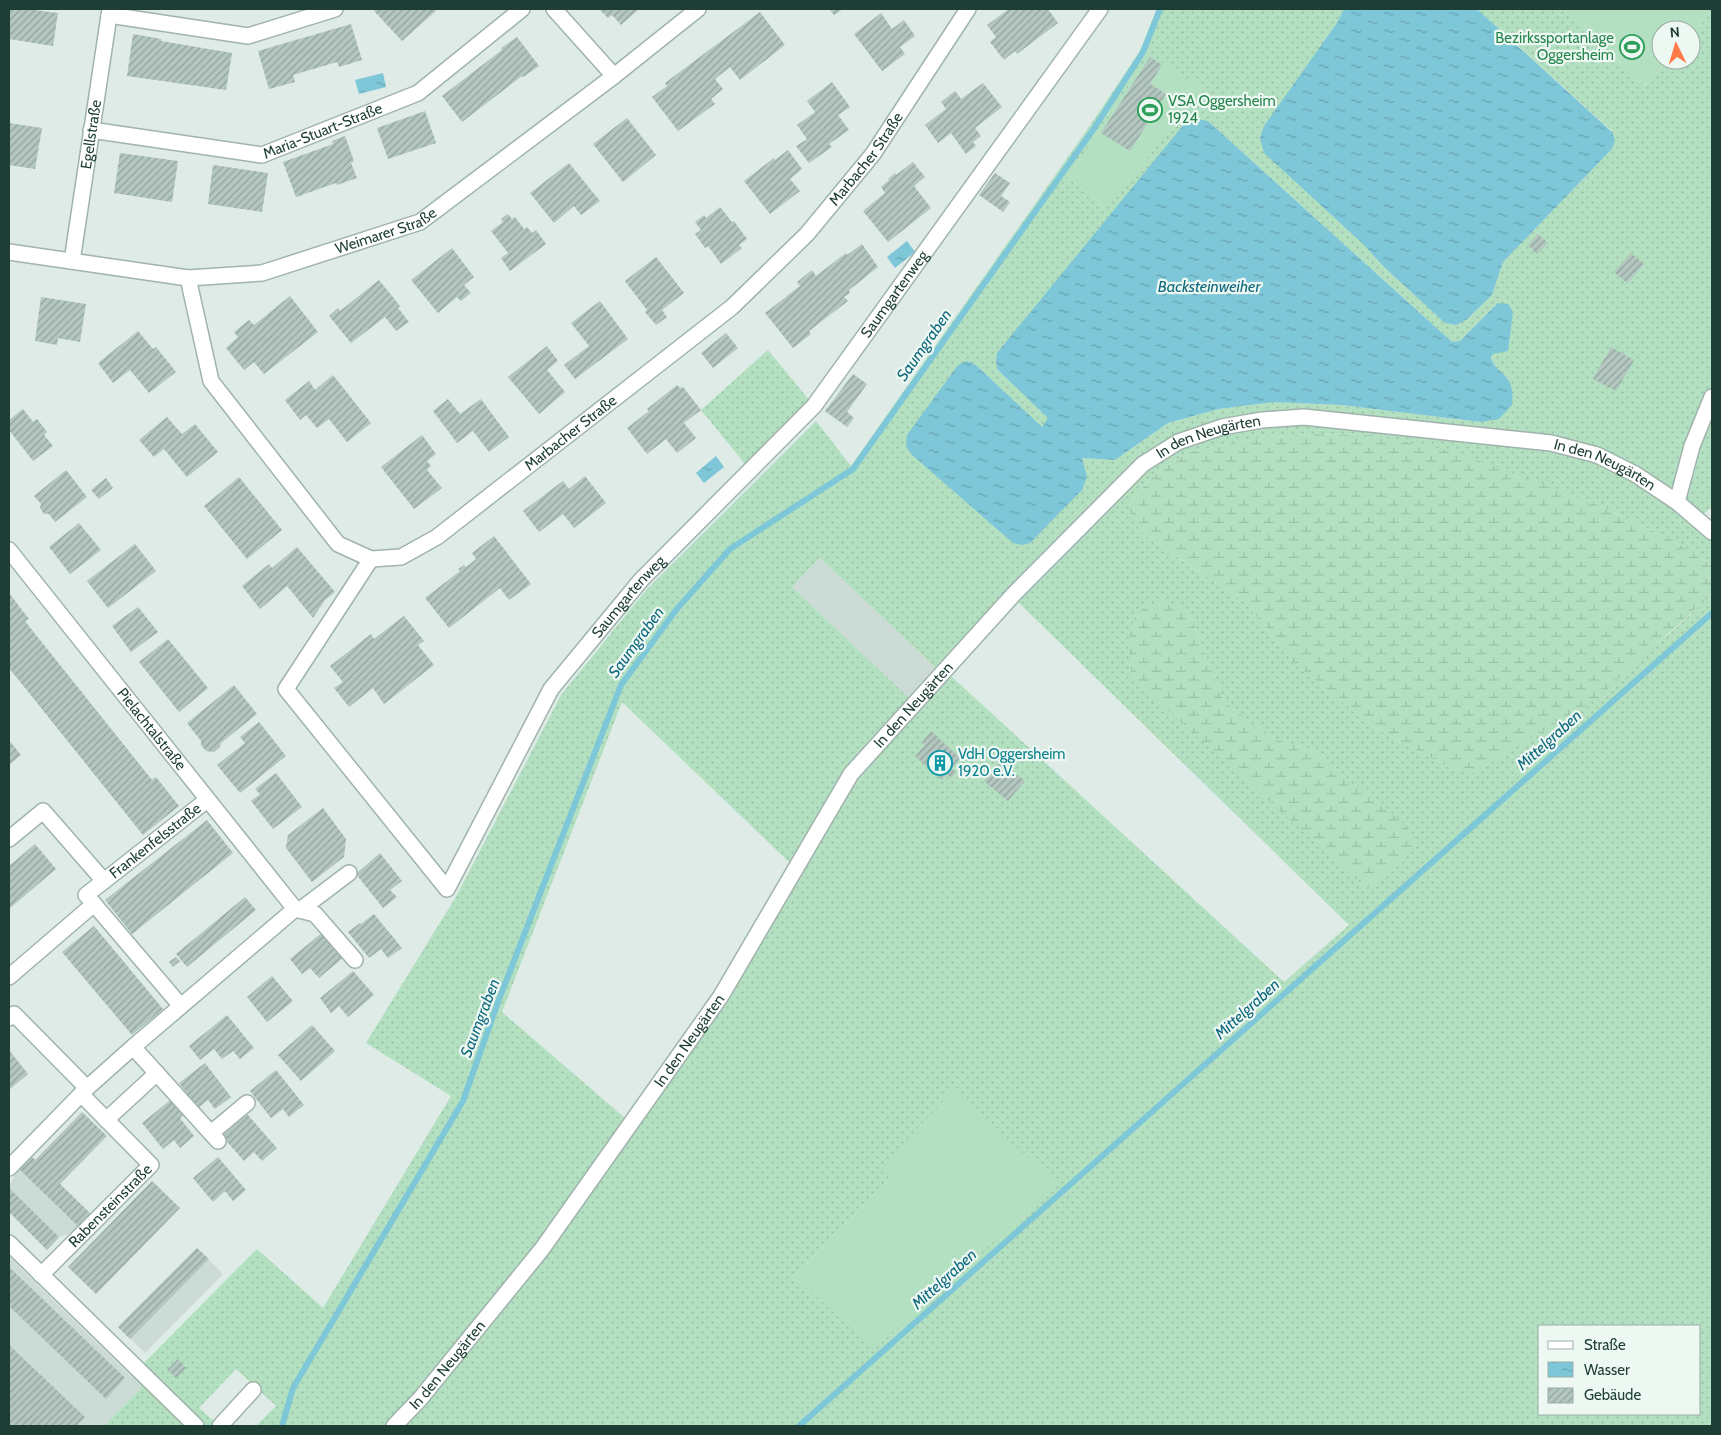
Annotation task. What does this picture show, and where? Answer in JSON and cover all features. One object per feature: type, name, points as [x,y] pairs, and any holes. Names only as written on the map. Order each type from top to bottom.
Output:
[{"type":"street","points":[[109,12],[248,36],[335,9]]},
{"type":"street","name":"Maria-Stuart-Straße","points":[[91,130],[262,155],[418,92],[522,9]]},
{"type":"street","points":[[554,9],[614,76]]},
{"type":"street","name":"Weimarer Straße","points":[[9,252],[188,278],[262,273],[420,222],[614,76],[698,9]]},
{"type":"street","name":"Marbacher Straße","points":[[188,278],[211,380],[338,544],[371,559],[401,557],[437,537],[732,307],[808,234],[874,154],[968,9]]},
{"type":"street","name":"Saumgartenweg","points":[[371,559],[286,689],[447,889],[552,689],[641,580],[814,406],[1100,9]]},
{"type":"street","name":"Egellstraße","points":[[72,261],[109,12]]},
{"type":"street","points":[[1677,502],[1692,446],[1712,397]]},
{"type":"street","name":"In den Neugärten","points":[[394,1426],[420,1399],[542,1249],[720,996],[851,774],[1013,595],[1143,464],[1178,442],[1222,427],[1262,420],[1304,417],[1551,443],[1597,455],[1635,474],[1677,502],[1712,532]]},
{"type":"street","name":"Pielachtalstraße","points":[[9,550],[298,910],[315,914],[355,960]]},
{"type":"street","name":"Frankenfelsstraße","points":[[94,904],[86,895],[208,800]]},
{"type":"street","name":"Frankenfelsstraße","points":[[9,839],[43,811],[104,881]]},
{"type":"street","points":[[9,1168],[84,1091],[180,1005],[298,910],[349,872]]},
{"type":"street","points":[[9,977],[94,904],[180,1005]]},
{"type":"street","points":[[10,1013],[84,1091]]},
{"type":"street","points":[[133,1046],[215,1137],[247,1103]]},
{"type":"street","points":[[106,1120],[157,1073]]},
{"type":"street","name":"Rabensteinstraße","points":[[41,1274],[151,1165],[106,1120],[84,1091]]},
{"type":"street","points":[[9,1243],[196,1426]]},
{"type":"street","points":[[220,1426],[253,1390]]},
{"type":"shaded area","points":[[820,558],[937,669],[909,699],[792,587]]},
{"type":"shaded area","points":[[30,1155],[93,1216],[81,1229],[59,1237],[47,1250],[9,1212],[9,1188],[18,1168]]},
{"type":"shaded area","points":[[197,1248],[223,1274],[145,1353],[118,1327]]},
{"type":"shaded area","points":[[9,1257],[142,1387],[104,1426],[9,1426]]},
{"type":"green space","points":[[1157,9],[1344,9],[1337,23],[1363,244],[1384,267],[1445,323],[1456,325],[1492,295],[1503,262],[1612,149],[1612,131],[1477,9],[1562,9],[1645,85],[1659,70],[1701,70],[1701,24],[1712,11],[1712,507],[1697,519],[1712,532],[1712,566],[1673,540],[1587,500],[1372,435],[1310,434],[1260,438],[1190,452],[1165,467],[1150,479],[1129,505],[1143,534],[1245,602],[1293,662],[1375,728],[1452,769],[1472,773],[1547,728],[1668,635],[1712,594],[1712,1426],[397,1426],[390,1422],[386,1426],[256,1426],[276,1406],[236,1369],[199,1408],[219,1426],[104,1426],[142,1387],[131,1376],[257,1249],[323,1308],[451,1096],[366,1043],[457,895],[561,695],[647,589],[816,421],[851,466],[1091,124],[1140,51]],"holes":[[[1208,121],[1452,342],[1460,341],[1498,304],[1491,362],[1509,379],[1481,422],[1341,405],[1273,402],[1219,409],[1168,423],[1115,460],[1082,458],[1022,545],[976,365],[1042,428],[1049,418],[998,370]],[[1099,132],[1107,207],[1067,177]],[[820,558],[937,669],[909,698],[792,587]],[[1017,601],[1349,925],[1284,982],[951,676]],[[1149,605],[1190,615],[1224,702],[1275,739],[1319,752],[1348,780],[1402,862],[1366,888]],[[622,702],[791,864],[714,993],[626,1119],[502,1012]],[[880,1169],[1058,1184],[794,1276],[890,1178]]]},
{"type":"green space","name":"Bezirkssportanlage Oggersheim","points":[[1562,9],[1712,9],[1701,24],[1701,20],[1651,20],[1651,70],[1659,70],[1645,85]]},
{"type":"green space","name":"VSA Oggersheim 1924","points":[[1149,54],[1204,89],[1107,207],[1067,177],[1099,132]]},
{"type":"green space","points":[[768,350],[809,400],[796,419],[745,464],[701,410]]},
{"type":"green space","points":[[1310,434],[1372,435],[1452,451],[1587,500],[1673,540],[1712,566],[1712,594],[1595,700],[1472,773],[1452,769],[1375,728],[1293,662],[1245,602],[1143,534],[1132,519],[1129,505],[1150,479],[1165,467],[1190,452],[1260,438]]},
{"type":"green space","points":[[1162,602],[1175,604],[1190,615],[1224,702],[1275,739],[1319,752],[1348,780],[1402,822],[1418,841],[1402,862],[1366,888],[1132,678],[1128,642],[1136,613],[1149,605]]},
{"type":"green space","points":[[953,1091],[1058,1184],[874,1349],[794,1276],[890,1178],[879,1169]]},
{"type":"water","points":[[1344,9],[1477,9],[1612,132],[1615,141],[1612,149],[1503,262],[1492,295],[1466,320],[1456,325],[1445,323],[1264,153],[1260,138],[1264,126],[1337,23]]},
{"type":"water","points":[[383,73],[386,87],[359,94],[355,80]]},
{"type":"water","name":"Backsteinweiher","points":[[1196,119],[1208,121],[1452,342],[1460,341],[1498,303],[1508,304],[1513,312],[1508,351],[1493,354],[1491,357],[1493,363],[1510,384],[1512,405],[1499,419],[1481,422],[1341,405],[1273,402],[1219,409],[1168,423],[1115,460],[1082,458],[1087,477],[1082,490],[1030,543],[1022,545],[1013,543],[911,454],[906,446],[907,435],[958,365],[967,361],[976,365],[1042,427],[1048,418],[998,370],[996,362],[997,353],[1185,123]]},
{"type":"water","points":[[907,241],[915,252],[895,268],[887,257]]},
{"type":"water","points":[[716,456],[724,467],[704,483],[696,473]]},
{"type":"building","points":[[9,9],[58,13],[53,46],[9,39]]},
{"type":"building","points":[[376,9],[438,9],[402,41],[374,11]]},
{"type":"building","points":[[599,9],[639,9],[621,25],[612,15],[608,18]]},
{"type":"building","points":[[829,9],[843,9],[834,15]]},
{"type":"building","points":[[1009,9],[1048,9],[1058,23],[1017,54],[1015,51],[1004,60],[990,42],[996,37],[987,25]]},
{"type":"building","points":[[760,12],[785,45],[740,80],[730,67],[715,79],[723,89],[711,99],[715,104],[678,131],[652,97],[667,86],[665,83]]},
{"type":"building","points":[[881,13],[892,29],[904,20],[915,36],[900,47],[905,54],[882,71],[854,34]]},
{"type":"building","points":[[351,24],[362,60],[339,67],[337,62],[293,75],[295,82],[269,89],[258,51]]},
{"type":"building","points":[[133,34],[161,39],[161,41],[232,53],[226,90],[127,76]]},
{"type":"building","points":[[517,37],[539,66],[522,76],[462,122],[442,96]]},
{"type":"building","points":[[1150,57],[1162,65],[1150,84],[1166,94],[1130,151],[1101,133]]},
{"type":"building","points":[[832,82],[850,107],[838,115],[849,130],[829,144],[832,147],[809,163],[796,146],[807,139],[797,125],[815,112],[807,101]]},
{"type":"building","points":[[983,83],[1002,107],[975,128],[981,136],[973,142],[976,146],[966,154],[951,133],[938,143],[925,125],[946,109],[941,102],[955,91],[961,99]]},
{"type":"building","points":[[425,111],[436,143],[388,159],[377,128]]},
{"type":"building","points":[[627,118],[656,155],[623,182],[593,144]]},
{"type":"building","points":[[9,123],[42,128],[35,169],[9,165]]},
{"type":"building","points":[[345,136],[354,161],[351,163],[357,178],[296,197],[283,162],[333,144],[332,141]]},
{"type":"building","points":[[788,150],[802,169],[790,179],[800,191],[770,214],[744,181],[774,158],[775,160]]},
{"type":"building","points":[[120,153],[178,161],[172,202],[114,193]]},
{"type":"building","points":[[913,162],[925,177],[914,186],[931,208],[888,242],[863,211],[885,193],[881,187],[888,179]]},
{"type":"building","points":[[569,163],[600,201],[581,215],[574,206],[554,223],[530,193]]},
{"type":"building","points":[[213,165],[268,173],[262,212],[208,204]]},
{"type":"building","points":[[995,173],[1010,183],[1001,196],[1010,202],[1003,212],[979,195]]},
{"type":"building","points":[[720,207],[732,222],[734,221],[747,239],[739,245],[742,248],[721,264],[708,246],[705,248],[695,234],[701,230],[695,222],[704,215],[706,218]]},
{"type":"building","points":[[508,214],[512,219],[515,217],[524,229],[527,227],[532,233],[536,230],[546,244],[510,271],[501,258],[508,253],[491,231],[503,222],[501,219]]},
{"type":"building","points":[[1538,234],[1548,243],[1537,254],[1528,245]]},
{"type":"building","points":[[862,244],[878,267],[849,290],[850,293],[844,297],[848,301],[809,331],[811,334],[793,348],[765,313],[800,286],[797,282],[812,270],[816,276],[846,253],[847,255]]},
{"type":"building","points":[[452,248],[474,277],[464,285],[471,293],[461,301],[457,297],[438,313],[411,280]]},
{"type":"building","points":[[1631,253],[1644,264],[1627,283],[1614,272]]},
{"type":"building","points":[[656,257],[684,293],[662,310],[667,317],[656,325],[645,312],[647,310],[625,281]]},
{"type":"building","points":[[379,280],[400,306],[398,308],[409,322],[396,331],[385,317],[351,343],[329,316],[338,308],[340,311]]},
{"type":"building","points":[[290,296],[318,332],[264,374],[254,362],[244,370],[226,348],[238,337],[234,332],[249,320],[254,325]]},
{"type":"building","points":[[41,297],[86,304],[80,342],[58,338],[57,345],[35,341]]},
{"type":"building","points":[[600,301],[628,339],[575,379],[564,365],[589,346],[571,323]]},
{"type":"building","points":[[138,331],[153,349],[156,347],[176,372],[149,393],[130,370],[113,383],[98,363]]},
{"type":"building","points":[[726,333],[738,348],[713,368],[701,353]]},
{"type":"building","points":[[547,346],[558,361],[547,370],[565,392],[539,414],[508,377]]},
{"type":"building","points":[[1611,347],[1634,360],[1616,391],[1593,379]]},
{"type":"building","points":[[853,374],[867,384],[847,412],[854,418],[847,427],[825,411]]},
{"type":"building","points":[[333,375],[371,423],[347,442],[329,419],[317,428],[306,415],[300,420],[285,400],[309,381],[315,390]]},
{"type":"building","points":[[677,385],[680,388],[683,387],[701,410],[684,423],[696,438],[677,453],[666,439],[647,454],[627,428]]},
{"type":"building","points":[[448,399],[460,414],[481,399],[509,437],[489,452],[473,431],[457,443],[433,411]]},
{"type":"building","points":[[23,409],[33,422],[37,419],[47,432],[44,435],[53,446],[33,461],[9,430],[9,420]]},
{"type":"building","points":[[167,417],[182,434],[195,424],[218,452],[187,477],[164,449],[154,457],[139,440]]},
{"type":"building","points":[[422,435],[436,454],[427,461],[431,466],[427,470],[442,488],[414,509],[381,467]]},
{"type":"building","points":[[66,470],[87,497],[55,522],[49,514],[44,514],[40,508],[41,504],[34,496]]},
{"type":"building","points":[[585,476],[606,503],[574,528],[563,514],[539,532],[523,511],[563,481],[569,489]]},
{"type":"building","points":[[239,477],[282,530],[247,559],[204,506]]},
{"type":"building","points":[[106,478],[113,488],[99,499],[91,490]]},
{"type":"building","points":[[79,523],[101,550],[70,574],[49,547]]},
{"type":"building","points":[[494,536],[531,584],[509,600],[500,588],[449,628],[425,598],[460,571],[458,569],[464,565],[466,567],[476,559],[472,553]]},
{"type":"building","points":[[135,544],[156,571],[108,608],[87,581]]},
{"type":"building","points":[[297,547],[335,592],[325,600],[313,618],[287,586],[260,609],[242,586],[269,564],[272,568]]},
{"type":"building","points":[[9,593],[29,619],[25,621],[36,635],[152,780],[156,777],[179,806],[143,835],[9,668]]},
{"type":"building","points":[[138,607],[158,632],[131,652],[112,626]]},
{"type":"building","points":[[404,616],[424,641],[418,645],[434,665],[384,704],[373,688],[349,707],[334,688],[343,682],[330,666],[371,634],[374,639]]},
{"type":"building","points":[[168,639],[208,688],[179,712],[139,662]]},
{"type":"building","points":[[234,685],[257,714],[221,743],[220,747],[214,752],[206,751],[187,723]]},
{"type":"building","points":[[259,722],[286,756],[240,793],[217,765],[245,743],[240,737]]},
{"type":"building","name":"VdH Oggersheim 1920 e.V.","points":[[931,731],[960,758],[952,769],[956,772],[951,778],[947,774],[942,780],[915,756],[925,745],[922,742]]},
{"type":"building","points":[[9,740],[21,755],[9,765]]},
{"type":"building","points":[[1001,761],[1025,781],[1008,801],[984,781]]},
{"type":"building","points":[[276,773],[302,807],[273,829],[251,801],[260,794],[255,789]]},
{"type":"building","points":[[323,808],[346,839],[344,857],[312,882],[286,848],[288,835]]},
{"type":"building","points":[[207,820],[233,853],[132,934],[105,900]]},
{"type":"building","points":[[35,844],[56,869],[9,909],[9,866]]},
{"type":"building","points":[[380,853],[402,881],[390,890],[397,897],[383,908],[356,874]]},
{"type":"building","points":[[245,897],[256,910],[187,967],[176,954]]},
{"type":"building","points":[[374,914],[402,948],[388,958],[381,949],[369,958],[348,932]]},
{"type":"building","points":[[94,926],[163,1009],[132,1035],[62,952]]},
{"type":"building","points":[[323,932],[344,957],[319,978],[310,968],[302,974],[290,959]]},
{"type":"building","points":[[176,957],[180,961],[173,967],[169,962]]},
{"type":"building","points":[[353,971],[374,995],[348,1017],[339,1006],[331,1013],[320,998]]},
{"type":"building","points":[[272,976],[293,1001],[267,1022],[247,997]]},
{"type":"building","points":[[227,1015],[254,1048],[240,1059],[233,1051],[222,1059],[214,1049],[200,1060],[189,1046]]},
{"type":"building","points":[[312,1025],[335,1051],[301,1081],[278,1055]]},
{"type":"building","points":[[9,1050],[28,1074],[9,1090]]},
{"type":"building","points":[[205,1063],[231,1097],[215,1109],[208,1100],[198,1108],[179,1083]]},
{"type":"building","points":[[276,1070],[304,1105],[289,1117],[283,1109],[271,1118],[250,1091]]},
{"type":"building","points":[[173,1098],[185,1113],[180,1118],[194,1136],[180,1148],[174,1140],[163,1149],[142,1123]]},
{"type":"building","points":[[82,1112],[107,1136],[60,1184],[93,1216],[81,1229],[18,1168],[30,1155],[35,1160]]},
{"type":"building","points":[[247,1114],[277,1148],[262,1161],[254,1152],[244,1161],[222,1136]]},
{"type":"building","points":[[218,1157],[246,1190],[233,1201],[225,1191],[213,1202],[193,1178]]},
{"type":"building","points":[[152,1181],[180,1208],[96,1294],[68,1267]]},
{"type":"building","points":[[9,1188],[59,1237],[47,1250],[9,1212]]},
{"type":"building","points":[[197,1248],[209,1259],[130,1339],[118,1327]]},
{"type":"building","points":[[9,1267],[125,1378],[106,1399],[9,1306]]},
{"type":"building","points":[[9,1345],[85,1417],[77,1426],[9,1426]]},
{"type":"building","points":[[178,1359],[186,1368],[176,1378],[167,1370]]},
{"type":"waterway","name":"Saumgraben","points":[[282,1426],[293,1388],[463,1101],[498,1002],[621,685],[676,610],[730,549],[853,469],[1095,127],[1143,52],[1160,9]]},
{"type":"waterway","name":"Mittelgraben","points":[[799,1426],[1712,613]]},
{"type":"place","name":"Bezirkssportanlage Oggersheim","points":[[1632,47]]},
{"type":"place","name":"VSA Oggersheim 1924","points":[[1150,110]]},
{"type":"place","name":"VdH Oggersheim 1920 e.V.","points":[[940,763]]}]
